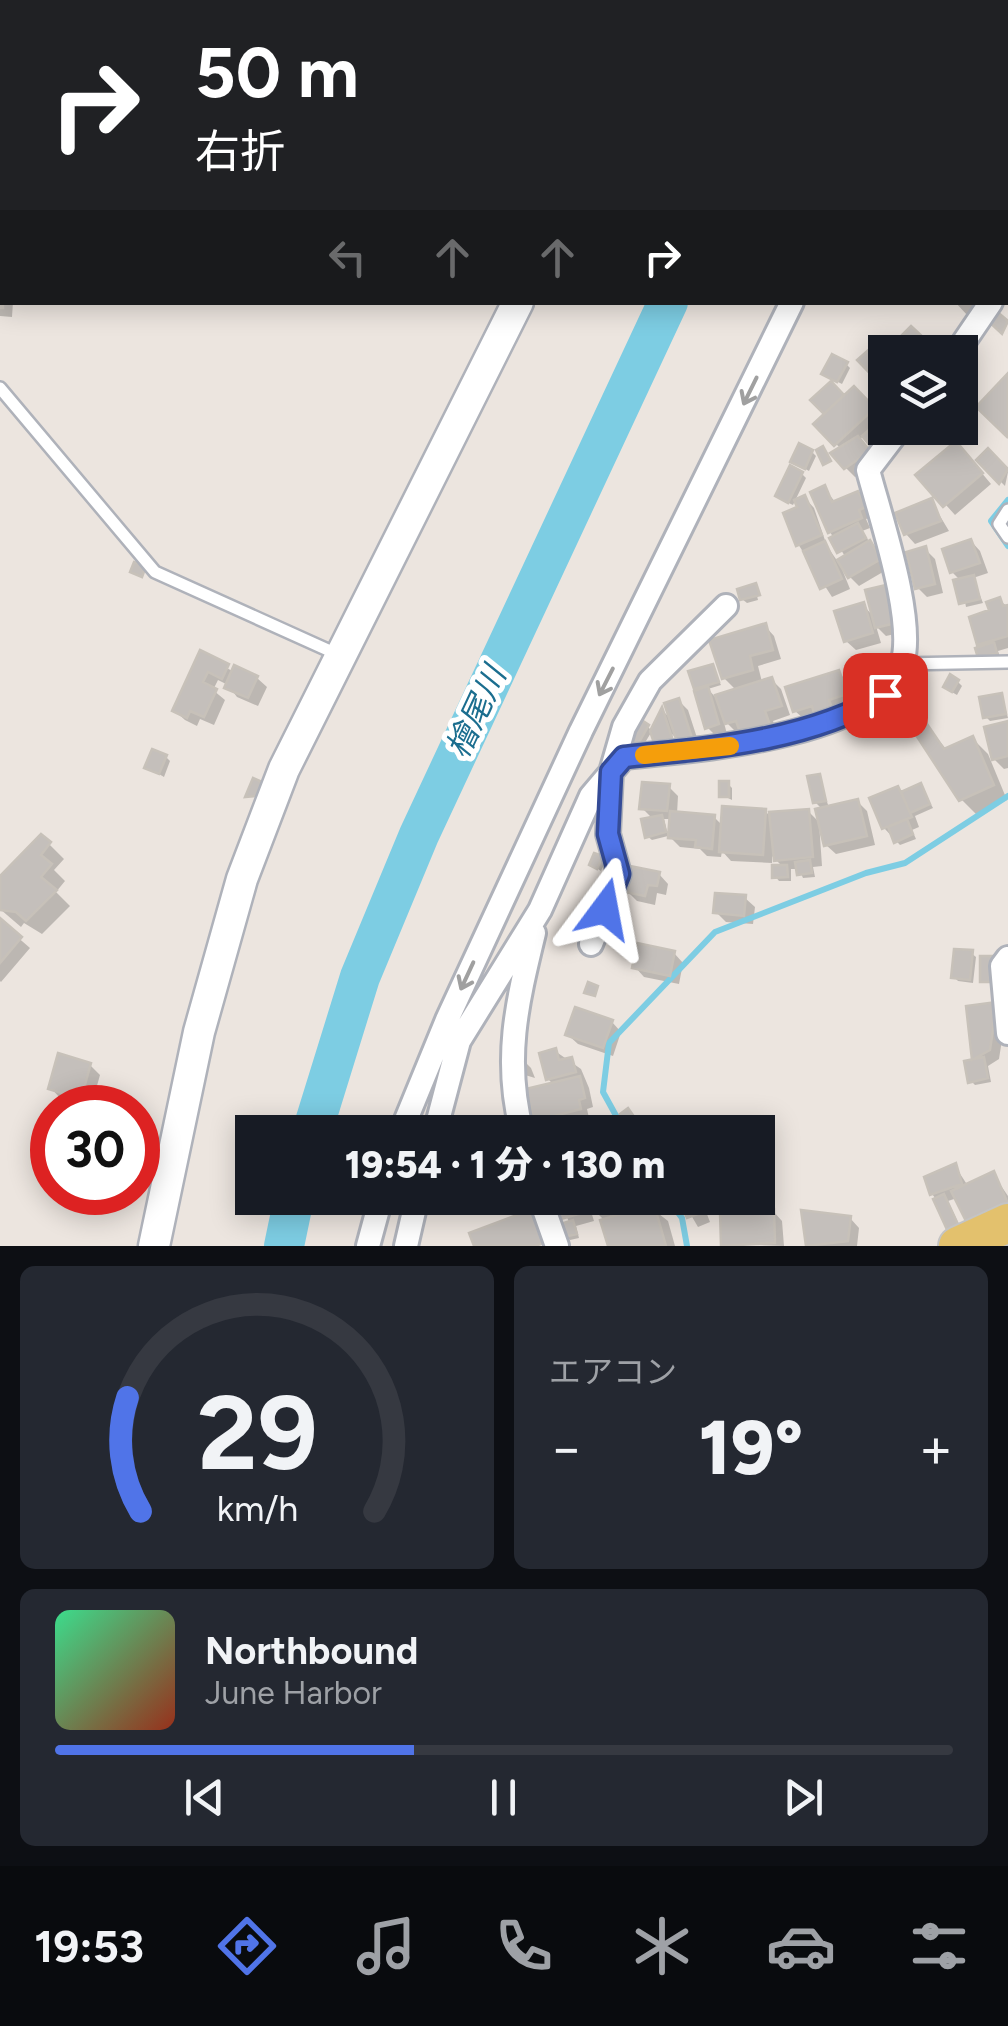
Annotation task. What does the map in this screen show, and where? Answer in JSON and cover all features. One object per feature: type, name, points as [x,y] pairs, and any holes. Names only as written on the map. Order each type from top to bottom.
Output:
[{"type":"main road","points":[[958,1246],[1008,1223]]},
{"type":"street","points":[[154,1246],[199,1032],[242,879],[284,769],[516,305]]},
{"type":"street","points":[[408,1115],[447,1020],[581,731],[791,305]]},
{"type":"street","points":[[968,335],[989,305]]},
{"type":"street","points":[[440,1115],[460,1041],[540,910],[591,796],[624,757],[729,746],[850,716],[885,695],[902,664],[905,638],[895,572],[868,470],[887,445]]},
{"type":"street","points":[[591,944],[619,874],[608,834],[611,772],[624,727],[650,681],[726,606]]},
{"type":"street","points":[[518,1115],[512,1024],[540,910]]},
{"type":"street","points":[[1008,958],[1002,966],[1008,1033]]},
{"type":"street","points":[[368,1246],[376,1215]]},
{"type":"street","points":[[406,1246],[413,1215]]},
{"type":"street","points":[[546,1215],[556,1246]]},
{"type":"lane","points":[[0,388],[155,572],[339,656]]},
{"type":"lane","points":[[1008,510],[1000,524],[1008,537]]},
{"type":"lane","points":[[902,664],[1008,662]]},
{"type":"building","points":[[995,310],[1008,321],[1002,334],[986,319]]},
{"type":"building","points":[[911,326],[921,335],[902,335]]},
{"type":"building","points":[[868,350],[868,371],[857,360]]},
{"type":"building","points":[[832,354],[848,362],[837,382],[821,374]]},
{"type":"building","points":[[1008,373],[1007,437],[978,405]]},
{"type":"building","points":[[831,381],[844,395],[824,414],[810,400]]},
{"type":"building","points":[[854,386],[868,401],[868,414],[834,446],[813,424]]},
{"type":"building","points":[[858,436],[870,451],[844,469],[830,453]]},
{"type":"building","points":[[799,443],[813,450],[805,469],[790,462]]},
{"type":"building","points":[[951,445],[959,445],[983,473],[943,507],[915,475]]},
{"type":"building","points":[[823,446],[831,461],[823,465],[816,450]]},
{"type":"building","points":[[988,448],[1008,469],[999,484],[976,460]]},
{"type":"building","points":[[790,465],[803,472],[788,503],[775,496]]},
{"type":"building","points":[[825,485],[832,502],[858,491],[866,507],[859,510],[862,518],[828,533],[810,492]]},
{"type":"building","points":[[805,495],[822,535],[796,546],[783,513],[797,507],[794,500]]},
{"type":"building","points":[[932,498],[941,521],[904,535],[895,513]]},
{"type":"building","points":[[858,523],[866,538],[837,553],[829,538]]},
{"type":"building","points":[[971,539],[980,563],[950,573],[942,549]]},
{"type":"building","points":[[870,540],[881,559],[848,578],[837,560]]},
{"type":"building","points":[[825,541],[842,579],[820,589],[803,551]]},
{"type":"building","points":[[926,546],[935,584],[915,589],[906,552]]},
{"type":"building","points":[[134,562],[146,566],[142,577],[130,572]]},
{"type":"building","points":[[974,575],[980,599],[959,604],[953,580]]},
{"type":"building","points":[[756,583],[760,595],[740,600],[737,589]]},
{"type":"building","points":[[890,584],[900,622],[875,628],[865,590]]},
{"type":"building","points":[[1000,597],[1003,606],[1008,605],[1008,636],[977,645],[969,617],[989,610],[986,602]]},
{"type":"building","points":[[864,602],[873,633],[844,642],[834,611]]},
{"type":"building","points":[[766,623],[773,650],[750,656],[753,670],[722,679],[709,640]]},
{"type":"building","points":[[994,642],[997,653],[978,658],[975,648]]},
{"type":"building","points":[[200,650],[229,664],[222,679],[208,672],[203,682],[217,689],[204,717],[190,711],[187,718],[172,711]]},
{"type":"building","points":[[713,664],[719,682],[694,689],[688,671]]},
{"type":"building","points":[[234,665],[258,676],[248,698],[224,688]]},
{"type":"building","points":[[234,665],[258,676],[248,698],[224,688]]},
{"type":"building","points":[[839,670],[847,694],[829,700],[833,711],[815,717],[812,706],[793,712],[785,687]]},
{"type":"building","points":[[950,674],[959,680],[952,692],[943,687]]},
{"type":"building","points":[[772,677],[782,706],[765,711],[770,725],[741,735],[736,721],[725,724],[715,695]]},
{"type":"building","points":[[708,686],[719,724],[705,729],[694,691]]},
{"type":"building","points":[[1002,693],[1006,714],[983,718],[979,697]]},
{"type":"building","points":[[679,698],[692,738],[677,742],[664,703]]},
{"type":"building","points":[[662,707],[673,741],[655,746],[650,731]]},
{"type":"building","points":[[637,717],[649,725],[638,744],[626,737]]},
{"type":"building","points":[[925,721],[944,749],[973,736],[994,785],[959,801],[912,729]]},
{"type":"building","points":[[1008,721],[1008,756],[992,760],[984,727]]},
{"type":"building","points":[[152,749],[167,755],[159,774],[144,768]]},
{"type":"building","points":[[820,774],[826,801],[813,803],[807,776]]},
{"type":"building","points":[[253,778],[262,782],[256,796],[245,797]]},
{"type":"building","points":[[719,781],[729,781],[729,797],[719,797]]},
{"type":"building","points":[[642,782],[670,784],[667,811],[639,809]]},
{"type":"building","points":[[921,783],[930,804],[910,813],[901,792]]},
{"type":"building","points":[[898,786],[912,817],[882,829],[869,798]]},
{"type":"building","points":[[858,799],[867,836],[824,846],[815,809]]},
{"type":"building","points":[[722,806],[766,809],[763,855],[719,852]]},
{"type":"building","points":[[809,809],[813,857],[774,861],[769,812]]},
{"type":"building","points":[[670,811],[715,815],[712,849],[695,847],[696,840],[668,838]]},
{"type":"building","points":[[662,815],[666,832],[645,838],[641,819]]},
{"type":"building","points":[[907,819],[913,834],[894,843],[888,827]]},
{"type":"building","points":[[41,834],[51,842],[41,855],[52,864],[41,877],[57,890],[26,921],[16,912],[0,910],[0,876]]},
{"type":"building","points":[[594,853],[603,856],[597,869],[589,865]]},
{"type":"building","points":[[810,860],[812,873],[797,875],[795,862]]},
{"type":"building","points":[[772,865],[787,865],[788,877],[772,878]]},
{"type":"building","points":[[630,866],[660,872],[657,886],[648,885],[645,896],[625,892]]},
{"type":"building","points":[[715,893],[746,895],[744,916],[713,913]]},
{"type":"building","points":[[0,918],[22,937],[0,963]]},
{"type":"building","points":[[637,943],[675,951],[670,976],[632,968]]},
{"type":"building","points":[[954,949],[973,950],[970,980],[951,978]]},
{"type":"building","points":[[980,956],[995,956],[994,982],[980,982]]},
{"type":"building","points":[[588,982],[598,986],[595,996],[584,993]]},
{"type":"building","points":[[997,1002],[990,1050],[972,1060],[966,1006]]},
{"type":"building","points":[[575,1007],[613,1020],[603,1048],[565,1035]]},
{"type":"building","points":[[556,1048],[559,1060],[572,1057],[576,1072],[546,1080],[539,1053]]},
{"type":"building","points":[[58,1053],[91,1063],[85,1085],[49,1085]]},
{"type":"building","points":[[984,1057],[988,1078],[968,1083],[964,1061]]},
{"type":"building","points":[[580,1076],[585,1098],[579,1100],[581,1109],[558,1115],[532,1115],[526,1089]]},
{"type":"building","points":[[956,1163],[962,1184],[930,1195],[924,1177]]},
{"type":"building","points":[[994,1171],[1008,1204],[967,1223],[951,1191]]},
{"type":"building","points":[[944,1194],[961,1231],[950,1236],[933,1199]]},
{"type":"building","points":[[801,1210],[851,1216],[848,1241],[806,1246]]},
{"type":"building","points":[[517,1215],[537,1215],[547,1242],[535,1246],[474,1246],[469,1233]]},
{"type":"building","points":[[617,1215],[657,1215],[666,1246],[608,1246],[600,1220]]},
{"type":"building","points":[[720,1215],[774,1215],[775,1243],[721,1246]]},
{"type":"building","points":[[573,1220],[577,1234],[563,1237],[560,1224]]},
{"type":"waterway","name":"檜尾川","points":[[317,1115],[360,977],[419,835],[667,305]]},
{"type":"waterway","points":[[1008,500],[991,521],[1008,546]]},
{"type":"waterway","points":[[616,1115],[603,1092],[609,1043],[715,932],[866,873],[905,863],[1008,796]]},
{"type":"waterway","name":"檜尾川","points":[[284,1246],[290,1215]]},
{"type":"waterway","points":[[680,1215],[687,1246]]},
{"type":"slow traffic","points":[[644,755],[730,746]]},
{"type":"route","points":[[605,909],[619,874],[608,834],[611,772],[624,757],[729,746],[850,716],[885,695]]}]
